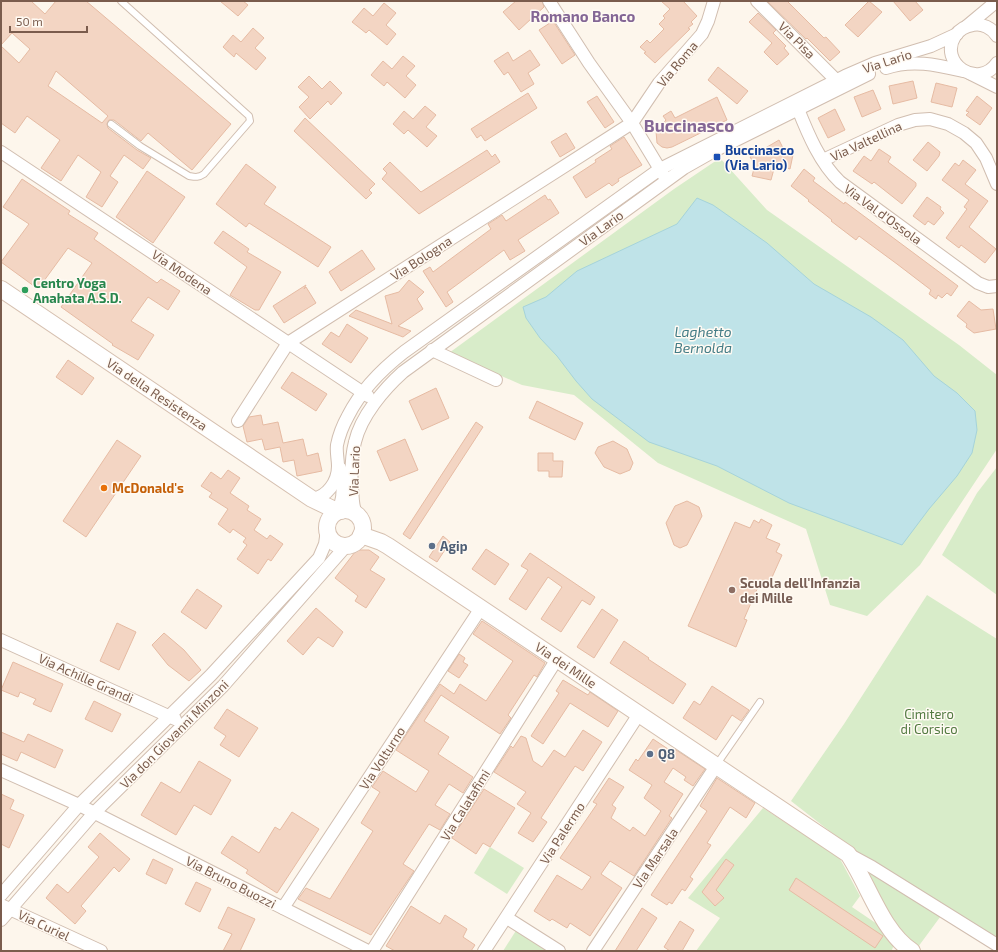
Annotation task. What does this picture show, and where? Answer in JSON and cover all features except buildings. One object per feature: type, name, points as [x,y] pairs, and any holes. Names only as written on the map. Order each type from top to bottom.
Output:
[{"type":"street","points":[[549,1],[584,55],[632,123],[667,180]]},
{"type":"street","name":"Via Roma","points":[[632,123],[659,83],[702,34],[714,1]]},
{"type":"street","name":"Via Pisa","points":[[757,1],[836,80]]},
{"type":"street","points":[[997,1],[961,30],[952,44],[952,56],[954,62],[965,72],[997,87]]},
{"type":"street","points":[[961,30],[974,24],[982,25],[990,28],[997,36]]},
{"type":"street","name":"Via Lario","points":[[338,512],[342,499],[337,450],[340,435],[348,416],[363,392],[379,373],[404,352],[660,169],[678,158],[836,80],[875,63],[931,46],[961,30]]},
{"type":"street","points":[[965,72],[974,74],[985,72],[991,70],[997,63]]},
{"type":"street","name":"Via Lario","points":[[357,515],[354,508],[351,478],[354,448],[361,426],[376,402],[397,378],[432,350],[667,180],[709,154],[798,109],[870,74],[890,66],[925,64],[965,72]]},
{"type":"street","name":"Via Val d'Ossola","points":[[798,109],[823,160],[835,177],[848,189],[978,283],[988,287],[997,286]]},
{"type":"street","name":"Via Valtellina","points":[[823,160],[898,125],[915,120],[930,119],[948,124],[964,133],[976,144],[986,158],[997,184]]},
{"type":"street","name":"Via Bologna","points":[[238,421],[288,343],[632,123]]},
{"type":"street","name":"Via Modena","points":[[1,152],[376,402]]},
{"type":"street","name":"Via della Resistenza","points":[[1,289],[312,499],[338,512]]},
{"type":"street","points":[[432,350],[496,380]]},
{"type":"street","name":"Via Lario","points":[[312,499],[324,495],[331,487],[337,474],[338,459]]},
{"type":"street","name":"Via della Resistenza","points":[[312,499],[325,520],[327,530]]},
{"type":"street","points":[[351,511],[357,515],[362,523],[363,529],[361,535],[354,544],[340,546],[333,543],[328,537],[328,522],[338,512],[351,511]]},
{"type":"street","name":"Via don Giovanni Minzoni","points":[[1,895],[79,805],[211,675],[319,558],[326,544],[327,530]]},
{"type":"street","name":"Via dei Mille","points":[[361,535],[384,544],[848,854]]},
{"type":"street","name":"Via don Giovanni Minzoni","points":[[1,920],[5,907],[94,813],[223,686],[346,546]]},
{"type":"street","name":"Via Volturno","points":[[284,908],[481,608]]},
{"type":"street","name":"Via Achille Grandi","points":[[1,640],[170,716],[183,724]]},
{"type":"street","name":"Via Calatafimi","points":[[372,951],[557,659]]},
{"type":"street","name":"Via Palermo","points":[[484,951],[639,714]]},
{"type":"street","name":"Via Marsala","points":[[593,951],[716,766]]},
{"type":"street","name":"Via Bruno Buozzi","points":[[1,770],[79,805],[368,951]]},
{"type":"street","points":[[848,854],[872,867],[997,944]]},
{"type":"street","points":[[848,854],[858,868],[884,919],[900,941],[912,951]]},
{"type":"street","name":"Via Curiel","points":[[5,907],[101,951]]},
{"type":"street","points":[[507,918],[559,951]]},
{"type":"lane","points":[[111,124],[150,152],[189,176],[199,177],[204,174],[250,121],[249,116],[121,1]]},
{"type":"lane","points":[[716,766],[760,702]]},
{"type":"green space","name":"Laghetto Bernolda","points":[[720,158],[767,210],[959,345],[997,375],[997,449],[920,565],[867,616],[830,605],[806,529],[658,463],[574,395],[522,385],[449,353],[674,189]]},
{"type":"green space","points":[[997,467],[997,595],[942,555],[977,493]]},
{"type":"green space","name":"Cimitero di Corsico","points":[[927,595],[997,639],[997,940],[946,909],[918,947],[899,935],[863,866],[863,857],[791,801],[844,724]]},
{"type":"green space","points":[[763,808],[839,857],[860,896],[852,907],[883,928],[894,944],[892,950],[894,951],[696,951],[720,918],[688,898]]},
{"type":"green space","points":[[490,847],[524,868],[507,894],[474,873]]},
{"type":"green space","points":[[517,929],[550,951],[503,951]]},
{"type":"water","name":"Laghetto Bernolda","points":[[697,198],[713,205],[767,243],[814,284],[871,317],[903,340],[934,376],[957,393],[975,411],[977,430],[972,453],[957,476],[929,509],[902,545],[789,503],[717,466],[649,442],[592,399],[557,356],[540,338],[526,318],[523,307],[546,297],[577,271],[677,224]]},
{"type":"place","name":"Buccinasco (Via Lario)","points":[[717,157]]},
{"type":"place","name":"Centro Yoga Anahata A.S.D.","points":[[25,290]]},
{"type":"place","name":"McDonald's","points":[[104,488]]},
{"type":"place","name":"Agip","points":[[432,546]]},
{"type":"place","name":"Scuola dell'Infanzia dei Mille","points":[[732,590]]},
{"type":"place","name":"Q8","points":[[650,754]]},
{"type":"district","name":"Romano Banco","points":[[583,16]]},
{"type":"district","name":"Buccinasco","points":[[689,125]]}]
